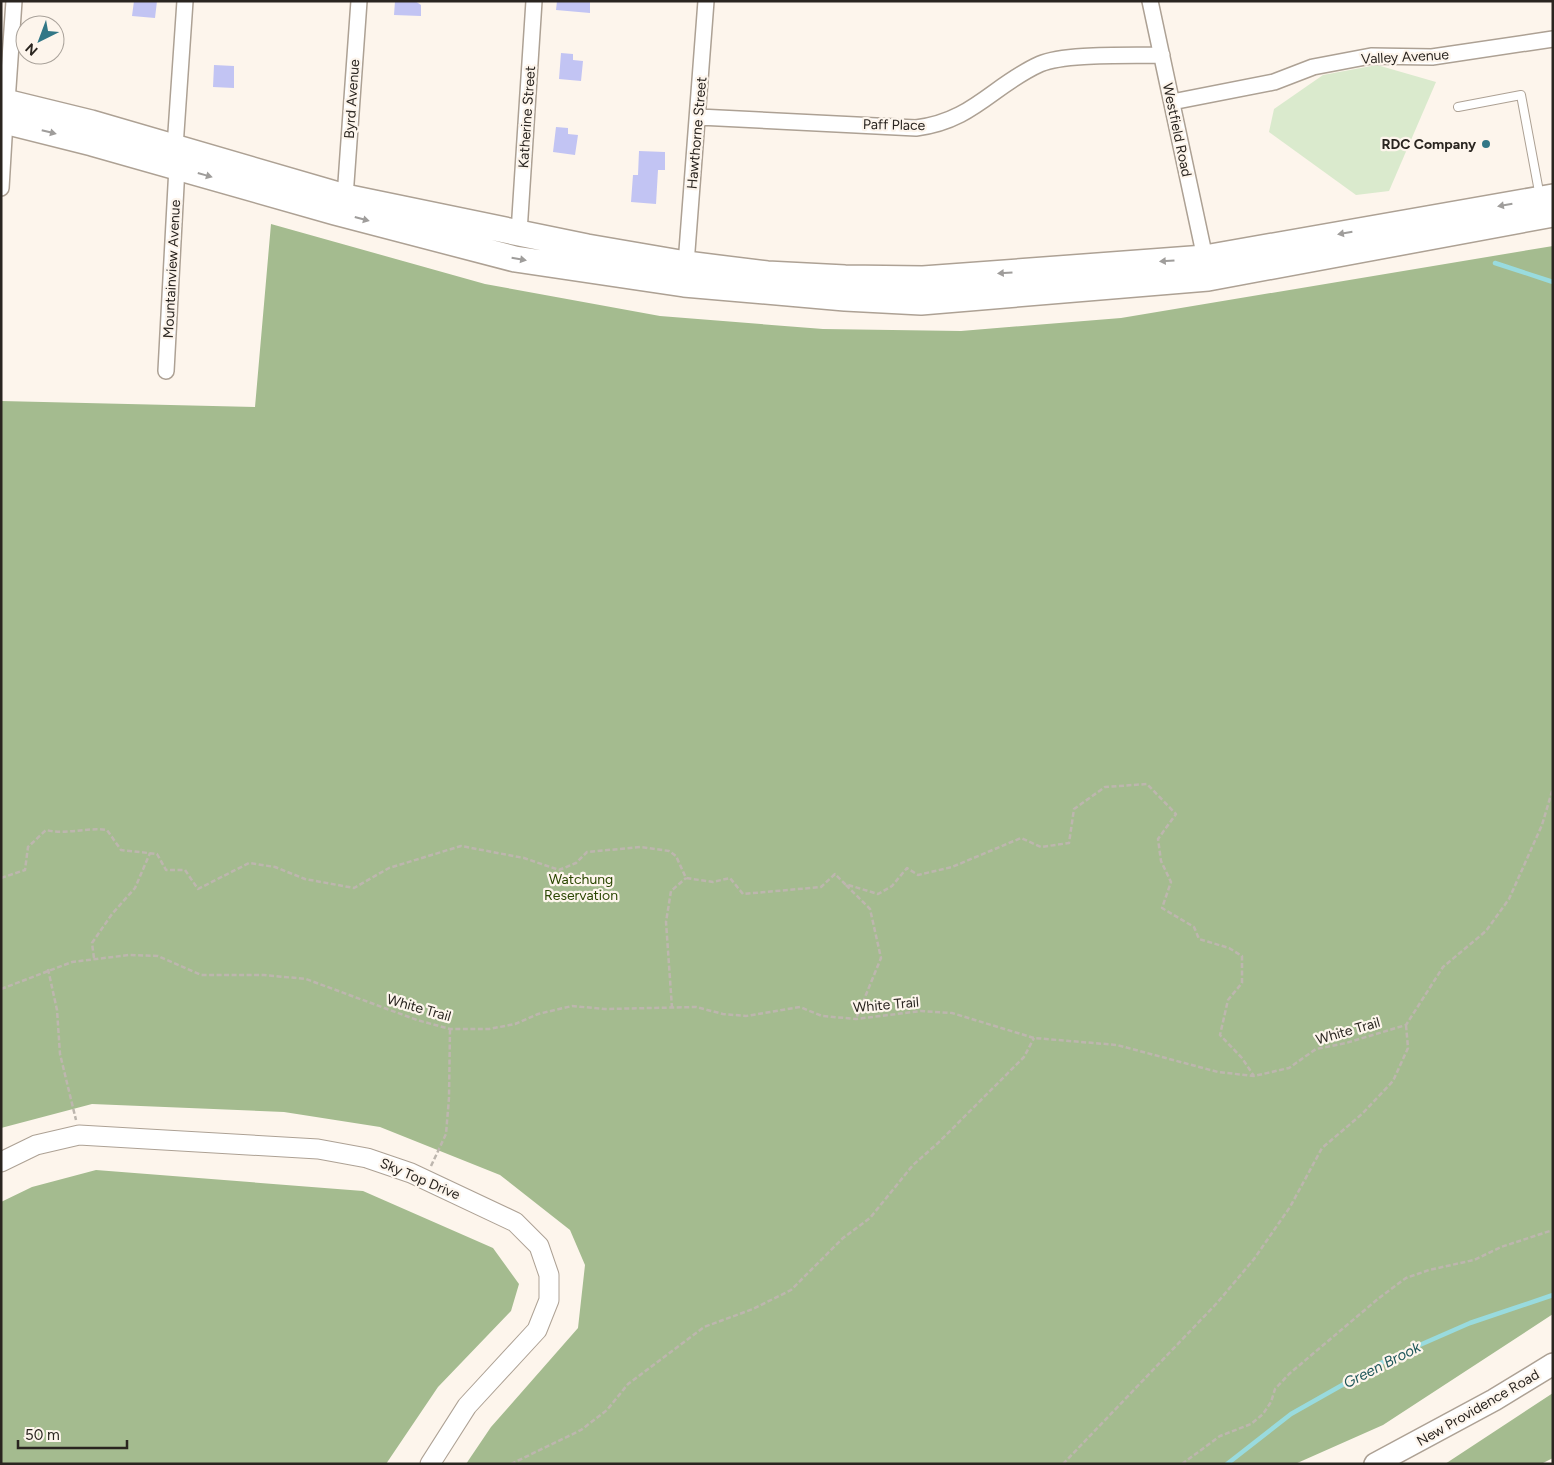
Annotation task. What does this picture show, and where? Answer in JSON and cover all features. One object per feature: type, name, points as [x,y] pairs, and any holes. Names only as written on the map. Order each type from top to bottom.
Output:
[{"type":"highway","points":[[4,111],[176,157],[345,197],[587,247],[686,264],[777,274],[845,278],[923,279],[1205,258],[1549,203]]},
{"type":"highway","points":[[176,157],[335,212],[515,259],[684,284],[845,298],[921,302],[1208,278],[1549,203]]},
{"type":"main road","name":"New Providence Road","points":[[1375,1464],[1494,1400],[1553,1364]]},
{"type":"street","points":[[1,188],[4,111],[14,1]]},
{"type":"street","name":"Mountainview Avenue","points":[[166,372],[185,1]]},
{"type":"street","name":"Byrd Avenue","points":[[345,197],[359,1]]},
{"type":"street","name":"Katherine Street","points":[[519,232],[534,1]]},
{"type":"street","name":"Hawthorne Street","points":[[686,264],[699,117],[706,1]]},
{"type":"street","name":"Westfield Road","points":[[1150,1],[1205,258]]},
{"type":"street","name":"Valley Avenue","points":[[1172,102],[1274,82],[1313,67],[1371,56],[1432,57],[1553,39]]},
{"type":"street","name":"Paff Place","points":[[699,117],[916,128],[936,126],[976,108],[1025,73],[1049,61],[1162,54]]},
{"type":"street","name":"Sky Top Drive","points":[[1,1162],[36,1145],[79,1135],[318,1149],[367,1158],[425,1179],[515,1222],[538,1246],[550,1275],[549,1300],[538,1330],[467,1406],[430,1464]]},
{"type":"lane","points":[[1458,107],[1522,95],[1549,203]]},
{"type":"path","points":[[845,884],[878,894],[892,886],[907,868],[918,875],[952,867],[1022,838],[1040,847],[1069,843],[1074,809],[1105,787],[1147,784],[1176,814],[1158,839],[1161,861],[1172,882],[1162,908],[1194,927],[1199,940],[1229,948],[1242,956],[1242,983],[1228,1000],[1220,1035],[1242,1058],[1254,1076]]},
{"type":"path","points":[[1063,1464],[1217,1303],[1254,1259],[1290,1207],[1322,1148],[1362,1114],[1393,1080],[1408,1048],[1406,1025],[1443,967],[1486,932],[1509,899],[1542,825],[1553,788]]},
{"type":"path","points":[[1,878],[25,870],[28,846],[46,830],[61,834],[90,828],[107,830],[120,850],[157,854],[166,870],[185,870],[198,889],[249,863],[275,867],[304,879],[354,888],[388,868],[461,846],[524,858],[559,870],[576,863],[587,852],[641,847],[670,851],[676,856],[686,878]]},
{"type":"path","points":[[94,958],[92,943],[112,914],[135,888],[150,853]]},
{"type":"path","points":[[672,1008],[666,922],[671,891],[686,878],[713,882],[730,878],[743,894],[820,887],[834,874],[870,908],[881,958],[856,1019]]},
{"type":"path","name":"White Trail","points":[[1,989],[48,969],[72,962],[129,955],[158,956],[201,975],[264,975],[306,979],[417,1020],[450,1028],[489,1029],[515,1024],[538,1014],[572,1006],[605,1009],[696,1007],[723,1014],[746,1016],[800,1007],[822,1016],[856,1019],[921,1011],[952,1013],[1034,1038],[1117,1045],[1218,1072],[1254,1076],[1289,1068],[1316,1049],[1346,1043],[1406,1025]]},
{"type":"path","points":[[48,969],[57,1010],[60,1054],[79,1135]]},
{"type":"path","points":[[425,1179],[446,1134],[449,1098],[450,1028]]},
{"type":"path","points":[[511,1464],[582,1430],[607,1410],[628,1384],[704,1327],[753,1309],[791,1290],[843,1238],[870,1218],[913,1165],[938,1143],[1024,1057],[1034,1038]]},
{"type":"path","points":[[1182,1464],[1220,1436],[1250,1424],[1263,1414],[1271,1402],[1275,1388],[1289,1374],[1379,1298],[1406,1278],[1429,1270],[1474,1260],[1501,1246],[1553,1230]]},
{"type":"green space","points":[[1377,65],[1436,82],[1389,191],[1356,195],[1269,132],[1274,109],[1323,75]]},
{"type":"green space","name":"Watchung Reservation","points":[[271,224],[485,284],[660,316],[823,329],[961,331],[1121,318],[1553,246],[1553,1314],[1383,1425],[1295,1464],[466,1464],[491,1427],[578,1328],[585,1265],[570,1230],[500,1175],[380,1127],[284,1112],[92,1104],[1,1128],[1,401],[255,407]]},
{"type":"green space","points":[[96,1170],[363,1191],[493,1248],[519,1284],[511,1311],[438,1387],[386,1464],[1,1464],[1,1202],[32,1187]]},
{"type":"green space","points":[[1553,1393],[1553,1458],[1541,1464],[1445,1464]]},
{"type":"building","points":[[134,1],[157,1],[155,18],[132,16]]},
{"type":"building","points":[[395,1],[415,1],[421,5],[421,16],[394,15]]},
{"type":"building","points":[[557,1],[590,1],[590,13],[556,10]]},
{"type":"building","points":[[561,53],[573,54],[573,60],[583,61],[581,81],[559,79]]},
{"type":"building","points":[[214,65],[234,66],[234,88],[213,87]]},
{"type":"building","points":[[556,127],[568,128],[568,134],[578,135],[575,155],[553,152]]},
{"type":"building","points":[[639,151],[665,152],[665,170],[658,170],[656,204],[631,202],[633,175],[638,175]]},
{"type":"waterway","points":[[1495,263],[1553,282]]},
{"type":"waterway","name":"Green Brook","points":[[1227,1464],[1291,1414],[1390,1358],[1470,1323],[1553,1295]]},
{"type":"place","name":"RDC Company","points":[[1486,144]]}]
